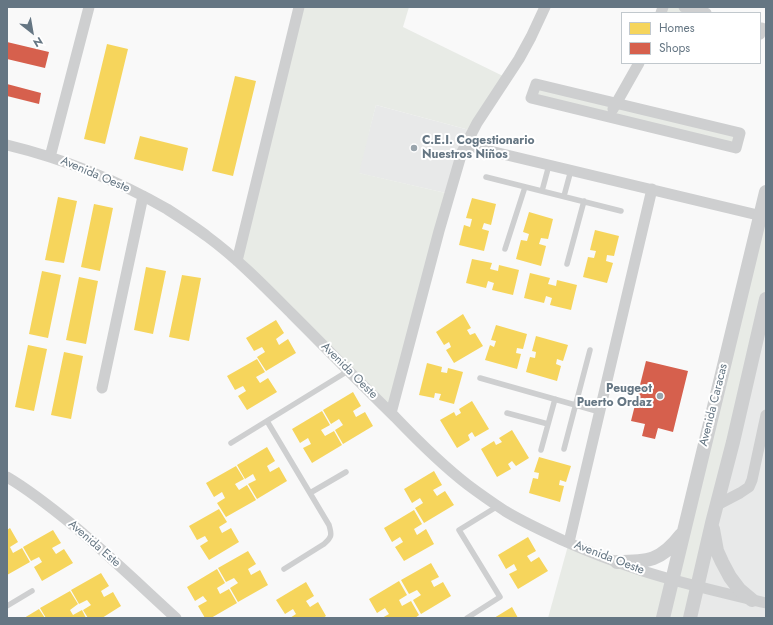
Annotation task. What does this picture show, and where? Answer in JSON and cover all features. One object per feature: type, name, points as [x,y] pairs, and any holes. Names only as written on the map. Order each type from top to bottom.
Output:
[{"type":"street","points":[[50,157],[89,7]]},
{"type":"street","points":[[237,261],[299,7]]},
{"type":"street","points":[[391,413],[439,231],[462,152],[477,123],[519,59],[545,7]]},
{"type":"street","points":[[684,7],[702,12]]},
{"type":"street","points":[[609,116],[638,64]]},
{"type":"street","points":[[536,84],[616,103],[740,133],[736,148],[531,98],[536,84]]},
{"type":"street","name":"Avenida Oeste","points":[[7,145],[50,157],[102,176],[143,196],[208,236],[278,300],[348,371],[455,475],[498,506],[525,522],[592,553],[672,580],[766,603]]},
{"type":"street","points":[[465,145],[763,216]]},
{"type":"street","points":[[569,542],[652,189]]},
{"type":"street","name":"Avenida Caracas","points":[[663,618],[763,216],[766,192]]},
{"type":"street","points":[[102,388],[143,196]]},
{"type":"street","points":[[693,615],[712,523],[733,442],[766,299]]},
{"type":"street","points":[[717,505],[749,487],[752,480],[766,415]]},
{"type":"street","name":"Avenida Este","points":[[7,477],[30,491],[72,524],[176,618]]},
{"type":"street","points":[[712,523],[717,551],[722,562],[730,577],[739,589],[752,600]]},
{"type":"street","points":[[617,562],[651,560],[663,554],[684,532]]},
{"type":"lane","points":[[542,191],[549,165]]},
{"type":"lane","points":[[564,196],[571,170]]},
{"type":"lane","points":[[486,177],[622,211]]},
{"type":"lane","points":[[505,248],[525,187]]},
{"type":"lane","points":[[567,264],[584,202]]},
{"type":"lane","points":[[564,449],[590,350]]},
{"type":"lane","points":[[230,443],[348,371]]},
{"type":"lane","points":[[480,378],[600,412]]},
{"type":"lane","points":[[541,450],[555,399]]},
{"type":"lane","points":[[507,414],[548,424]]},
{"type":"lane","points":[[267,421],[330,525],[332,533],[330,539],[324,544],[284,569]]},
{"type":"lane","points":[[310,493],[346,472]]},
{"type":"lane","points":[[467,618],[500,597],[459,530],[498,506]]},
{"type":"lane","points":[[7,606],[32,590]]},
{"type":"shaded area","points":[[299,7],[409,7],[403,27],[507,78],[473,131],[376,105],[359,173],[450,194],[391,413],[237,261]]},
{"type":"shaded area","points":[[663,7],[684,7],[702,12],[661,12]]},
{"type":"shaded area","points":[[536,84],[740,133],[736,148],[531,98]]},
{"type":"shaded area","name":"C.E.I. Cogestionario Nuestros Niños","points":[[376,105],[473,131],[450,194],[358,173]]},
{"type":"shaded area","points":[[766,192],[766,299],[690,618],[548,618],[569,542],[672,580]]},
{"type":"shaded area","points":[[766,299],[766,618],[690,618]]},
{"type":"building: Homes","points":[[107,44],[128,49],[105,144],[84,139]]},
{"type":"building: Homes","points":[[235,76],[256,81],[233,176],[212,171]]},
{"type":"building: Homes","points":[[140,136],[188,148],[183,171],[134,159]]},
{"type":"building: Homes","points":[[58,197],[77,201],[64,263],[45,260]]},
{"type":"building: Homes","points":[[472,198],[496,204],[491,225],[484,223],[482,229],[489,231],[484,251],[459,245],[464,225],[470,227],[472,219],[466,218]]},
{"type":"building: Homes","points":[[94,204],[113,208],[100,271],[81,267]]},
{"type":"building: Homes","points":[[529,212],[553,219],[548,239],[541,238],[539,244],[546,246],[541,266],[516,259],[521,240],[527,241],[529,234],[523,232]]},
{"type":"building: Homes","points":[[595,230],[619,236],[614,256],[607,255],[606,261],[613,263],[607,283],[583,277],[588,257],[594,258],[596,251],[590,250]]},
{"type":"building: Homes","points":[[472,259],[492,263],[490,269],[498,271],[499,265],[519,270],[513,295],[492,290],[494,283],[488,281],[486,288],[466,283]]},
{"type":"building: Homes","points":[[146,267],[166,271],[153,334],[134,330]]},
{"type":"building: Homes","points":[[42,271],[61,275],[48,338],[29,334]]},
{"type":"building: Homes","points":[[530,273],[550,278],[548,284],[556,286],[557,280],[577,285],[571,310],[550,305],[552,298],[546,296],[544,303],[524,298]]},
{"type":"building: Homes","points":[[182,275],[201,278],[189,341],[169,337]]},
{"type":"building: Homes","points":[[79,277],[98,281],[86,344],[66,340]]},
{"type":"building: Homes","points":[[463,314],[471,328],[467,330],[470,335],[475,333],[483,346],[454,363],[446,350],[451,347],[449,342],[444,345],[436,332]]},
{"type":"building: Homes","points":[[276,320],[284,333],[276,339],[279,345],[288,339],[296,353],[266,371],[257,357],[265,352],[262,347],[254,351],[246,338]]},
{"type":"building: Homes","points":[[496,325],[527,334],[523,349],[517,348],[516,353],[521,354],[517,369],[485,360],[490,345],[494,347],[496,341],[491,340]]},
{"type":"building: Homes","points":[[536,336],[568,345],[563,361],[557,359],[556,364],[561,366],[557,381],[526,372],[530,357],[535,358],[536,352],[532,351]]},
{"type":"building: Homes","points":[[28,345],[47,349],[34,411],[15,407]]},
{"type":"building: Homes","points":[[64,352],[83,356],[71,419],[51,415]]},
{"type":"building: Homes","points":[[257,359],[265,372],[256,377],[260,383],[268,378],[277,392],[247,410],[238,396],[246,391],[243,386],[235,390],[227,376]]},
{"type":"building: Homes","points":[[427,363],[442,367],[441,372],[447,373],[448,368],[463,372],[454,404],[439,400],[441,394],[435,393],[434,398],[419,395]]},
{"type":"building: Homes","points":[[353,392],[361,406],[353,411],[356,417],[365,412],[373,426],[343,444],[335,430],[343,425],[339,419],[331,424],[323,410]]},
{"type":"building: Homes","points":[[472,401],[489,429],[475,437],[472,432],[468,435],[470,440],[457,448],[440,420],[454,412],[456,416],[461,413],[459,409]]},
{"type":"building: Homes","points":[[322,411],[330,425],[321,430],[325,436],[334,431],[342,445],[312,463],[303,448],[311,444],[308,438],[300,443],[292,429]]},
{"type":"building: Homes","points":[[512,430],[529,458],[516,466],[512,461],[508,464],[511,469],[497,477],[481,449],[494,441],[496,445],[502,442],[499,438]]},
{"type":"building: Homes","points":[[267,447],[275,461],[267,466],[270,472],[279,467],[287,481],[257,499],[248,484],[256,480],[253,474],[245,479],[237,465]]},
{"type":"building: Homes","points":[[539,457],[571,466],[566,482],[560,480],[559,485],[564,486],[560,502],[529,493],[533,478],[538,479],[539,473],[534,472]]},
{"type":"building: Homes","points":[[236,466],[244,479],[235,484],[239,490],[247,485],[256,500],[226,517],[217,503],[225,498],[222,492],[214,497],[206,483]]},
{"type":"building: Homes","points":[[434,471],[442,485],[433,490],[437,496],[445,491],[454,505],[424,523],[415,508],[423,503],[420,498],[412,503],[404,489]]},
{"type":"building: Homes","points":[[219,509],[227,522],[219,527],[222,533],[231,528],[239,542],[209,560],[200,546],[208,541],[205,536],[197,540],[189,526]]},
{"type":"building: Homes","points":[[414,510],[422,524],[414,529],[417,535],[426,529],[434,544],[404,561],[395,547],[403,542],[400,537],[392,542],[384,528]]},
{"type":"building: Homes","points":[[10,528],[18,542],[10,547],[13,553],[22,548],[30,562],[7,575],[7,530]]},
{"type":"building: Homes","points":[[53,530],[61,543],[52,548],[56,554],[64,549],[73,563],[42,581],[34,567],[42,562],[39,557],[31,561],[23,547]]},
{"type":"building: Homes","points":[[528,537],[536,551],[527,556],[531,562],[539,557],[548,571],[518,589],[509,574],[517,570],[514,564],[506,569],[498,555]]},
{"type":"building: Homes","points":[[248,551],[256,564],[248,569],[251,575],[260,570],[268,585],[238,602],[230,588],[238,583],[234,578],[226,582],[218,568]]},
{"type":"building: Homes","points":[[431,563],[439,577],[431,581],[434,587],[443,582],[451,596],[421,614],[413,600],[421,595],[417,590],[409,594],[401,580]]},
{"type":"building: Homes","points":[[217,569],[225,583],[217,588],[220,594],[229,589],[237,603],[211,618],[205,618],[198,606],[207,601],[203,596],[195,601],[187,587]]},
{"type":"building: Homes","points":[[101,573],[109,586],[101,591],[104,597],[113,592],[121,606],[102,618],[88,618],[83,610],[91,605],[87,600],[79,604],[71,590]]},
{"type":"building: Homes","points":[[399,581],[407,595],[399,600],[402,606],[411,601],[419,615],[415,618],[382,618],[389,614],[385,608],[377,613],[369,599]]},
{"type":"building: Homes","points":[[306,582],[314,596],[306,601],[310,607],[318,602],[326,616],[323,618],[290,618],[296,614],[293,609],[285,614],[276,600]]},
{"type":"building: Homes","points":[[70,591],[78,604],[70,610],[73,615],[82,610],[86,618],[46,618],[40,608]]},
{"type":"building: Homes","points":[[512,607],[518,618],[494,618]]},
{"type":"building: Homes","points":[[39,609],[45,618],[24,618]]},
{"type":"building: Shops","points":[[7,42],[49,52],[45,68],[7,59]]},
{"type":"building: Shops","points":[[7,84],[41,93],[39,104],[7,96]]},
{"type":"building: Shops","name":"Peugeot Puerto Ordaz","points":[[646,361],[688,371],[673,432],[658,428],[655,439],[642,436],[645,424],[631,421]]},
{"type":"place","name":"C.E.I. Cogestionario Nuestros Niños","points":[[414,148]]},
{"type":"place","name":"Peugeot Puerto Ordaz","points":[[660,396]]}]
